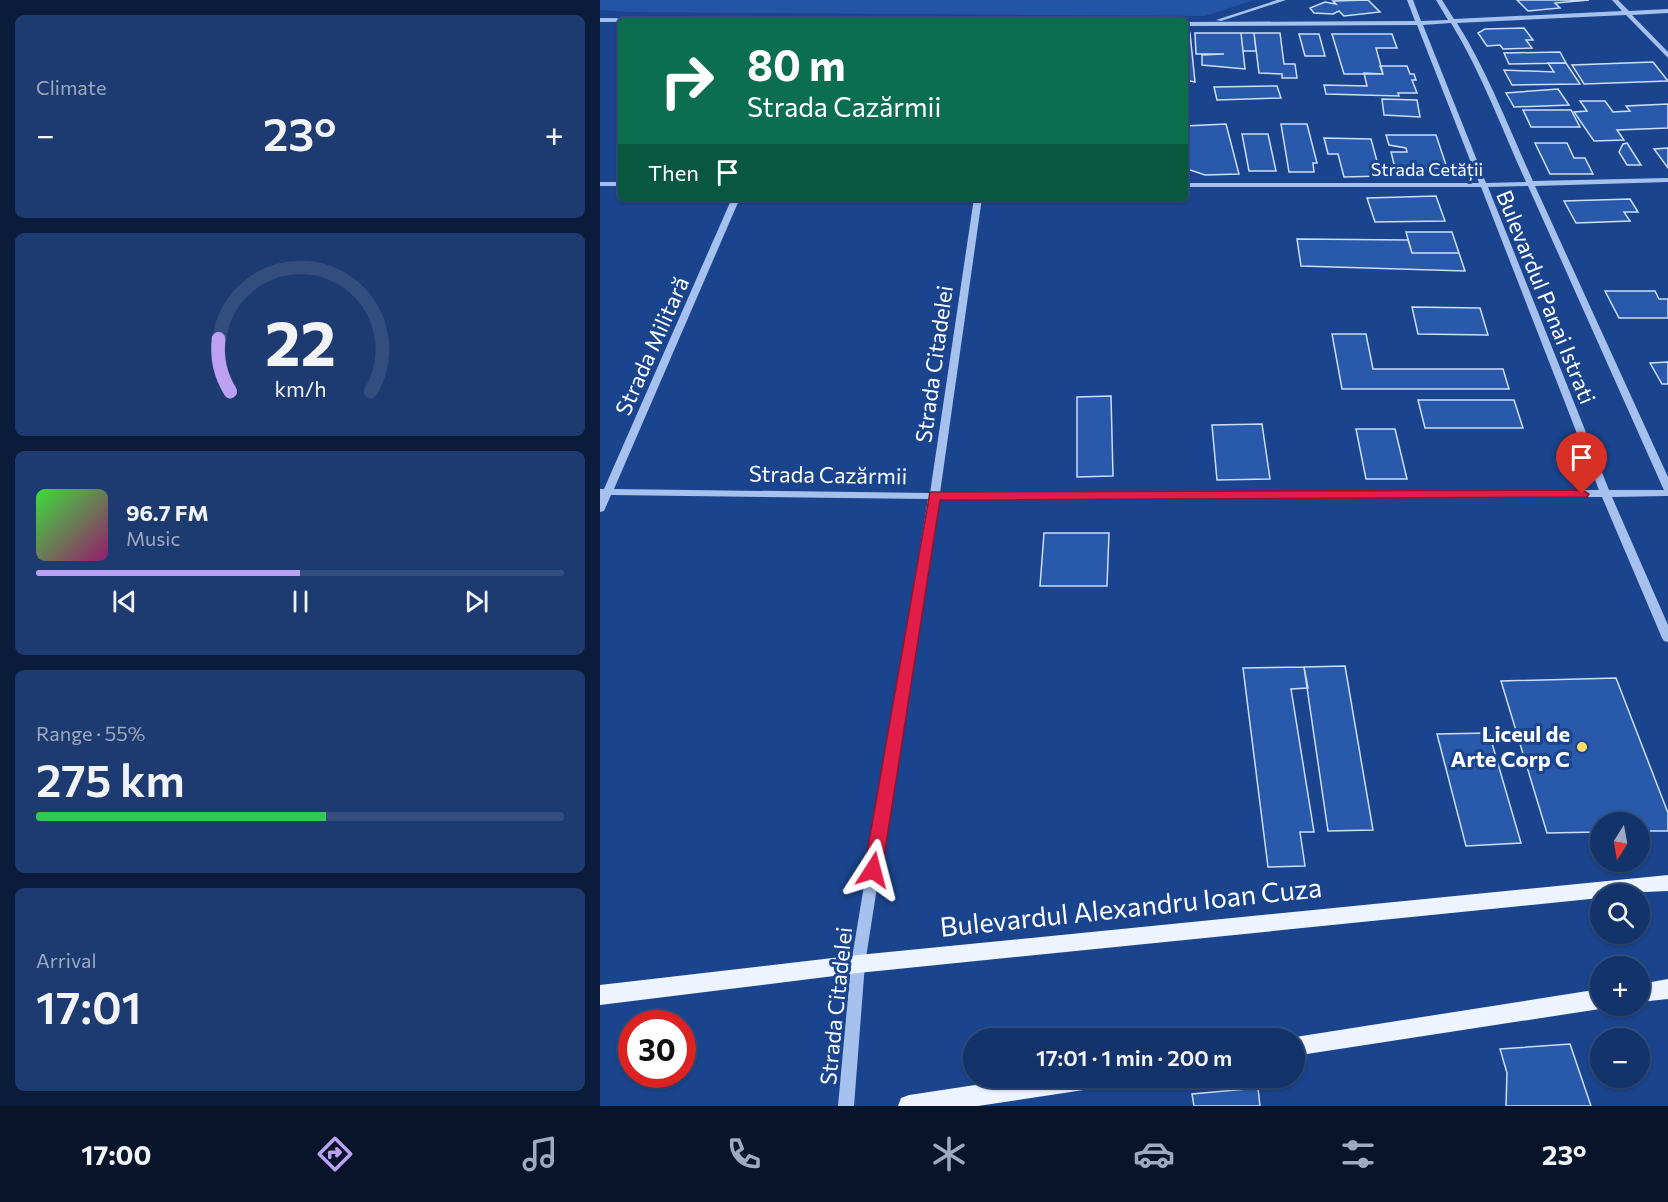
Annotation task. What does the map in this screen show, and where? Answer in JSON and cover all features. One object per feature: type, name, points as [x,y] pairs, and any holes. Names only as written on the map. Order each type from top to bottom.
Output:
[{"type":"main road","name":"Bulevardul Alexandru Ioan Cuza","points":[[600,995],[858,964],[1668,883]]},
{"type":"main road","points":[[1650,992],[1668,989]]},
{"type":"main road","points":[[1305,1044],[1590,1001]]},
{"type":"main road","points":[[909,1106],[1025,1088]]},
{"type":"street","points":[[1208,24],[1283,0]]},
{"type":"street","name":"Bulevardul Panai Istrati","points":[[1410,0],[1606,494],[1668,638]]},
{"type":"street","name":"Bulevardul Panai Istrati","points":[[1439,0],[1454,22],[1531,184],[1668,488]]},
{"type":"street","points":[[1615,0],[1668,57]]},
{"type":"street","points":[[1188,24],[1420,23],[1668,11]]},
{"type":"street","points":[[600,20],[618,20]]},
{"type":"street","name":"Strada Cetății","points":[[1188,185],[1482,185],[1668,180]]},
{"type":"street","points":[[600,184],[618,184]]},
{"type":"street","name":"Strada Militară","points":[[600,508],[604,492],[735,201]]},
{"type":"street","name":"Strada Citadelei","points":[[846,1106],[858,964],[934,496],[978,201]]},
{"type":"street","name":"Strada Cazărmii","points":[[604,492],[934,496],[1668,493]]},
{"type":"shaded area","points":[[600,0],[1254,0],[1205,16],[630,12],[600,10]]},
{"type":"building","points":[[1368,0],[1380,12],[1344,16],[1339,11],[1333,14],[1314,13],[1310,8],[1325,2],[1336,4],[1333,1]]},
{"type":"building","points":[[1517,0],[1589,0],[1555,3],[1560,8],[1528,11]]},
{"type":"building","points":[[1524,28],[1533,40],[1526,40],[1532,48],[1503,49],[1500,45],[1487,46],[1478,33],[1485,29]]},
{"type":"building","points":[[1188,33],[1190,33],[1195,82],[1188,81]]},
{"type":"building","points":[[1195,33],[1241,33],[1245,69],[1202,65],[1202,55],[1224,54],[1196,54]]},
{"type":"building","points":[[1241,33],[1254,33],[1256,51],[1243,51]]},
{"type":"building","points":[[1254,33],[1280,33],[1284,64],[1295,64],[1297,78],[1282,78],[1282,74],[1259,73]]},
{"type":"building","points":[[1299,34],[1319,34],[1325,56],[1305,56]]},
{"type":"building","points":[[1332,34],[1392,34],[1397,48],[1376,48],[1383,74],[1344,74]]},
{"type":"building","points":[[1560,52],[1566,63],[1509,64],[1504,53]]},
{"type":"building","points":[[1653,62],[1668,81],[1584,84],[1572,65]]},
{"type":"building","points":[[1548,63],[1566,63],[1580,84],[1512,85],[1504,70],[1554,72]]},
{"type":"building","points":[[1380,66],[1407,66],[1410,74],[1414,74],[1416,80],[1412,80],[1417,93],[1398,93],[1399,96],[1326,94],[1324,85],[1367,86],[1364,73],[1383,74]]},
{"type":"building","points":[[1277,86],[1281,98],[1217,100],[1214,87]]},
{"type":"building","points":[[1558,89],[1569,105],[1514,107],[1506,93]]},
{"type":"building","points":[[1382,99],[1417,100],[1420,117],[1384,115]]},
{"type":"building","points":[[1580,101],[1605,101],[1613,112],[1630,111],[1626,106],[1668,104],[1668,128],[1617,130],[1624,140],[1594,141],[1574,112],[1587,111]]},
{"type":"building","points":[[1523,110],[1571,110],[1580,127],[1531,127]]},
{"type":"building","points":[[1226,124],[1239,174],[1205,175],[1188,169],[1188,126]]},
{"type":"building","points":[[1281,124],[1307,124],[1317,163],[1313,163],[1314,172],[1289,172]]},
{"type":"building","points":[[1242,134],[1268,134],[1276,171],[1249,171]]},
{"type":"building","points":[[1386,135],[1436,135],[1447,168],[1395,168],[1391,152],[1407,152],[1406,148],[1389,145]]},
{"type":"building","points":[[1324,138],[1371,139],[1381,176],[1344,177],[1338,154],[1328,154]]},
{"type":"building","points":[[1535,143],[1567,143],[1574,158],[1585,158],[1593,174],[1550,174]]},
{"type":"building","points":[[1627,143],[1641,165],[1627,165],[1619,152],[1623,144]]},
{"type":"building","points":[[1668,148],[1668,168],[1654,149]]},
{"type":"building","points":[[1436,196],[1445,221],[1375,222],[1367,198]]},
{"type":"building","points":[[1630,199],[1638,212],[1624,212],[1630,221],[1576,223],[1564,201]]},
{"type":"building","points":[[1406,232],[1452,232],[1459,253],[1412,253]]},
{"type":"building","points":[[1297,239],[1408,240],[1412,253],[1459,253],[1465,271],[1301,266]]},
{"type":"building","points":[[1605,291],[1655,291],[1659,299],[1668,299],[1668,318],[1619,318]]},
{"type":"building","points":[[1412,307],[1480,308],[1488,335],[1418,334]]},
{"type":"building","points":[[1332,334],[1366,334],[1373,369],[1503,369],[1509,389],[1342,389]]},
{"type":"building","points":[[1668,362],[1668,384],[1662,384],[1650,363]]},
{"type":"building","points":[[1111,396],[1113,476],[1077,477],[1077,397]]},
{"type":"building","points":[[1418,400],[1514,400],[1523,428],[1425,428]]},
{"type":"building","points":[[1262,424],[1270,479],[1217,480],[1212,425]]},
{"type":"building","points":[[1356,429],[1395,429],[1407,479],[1366,479]]},
{"type":"building","points":[[1044,533],[1109,533],[1107,586],[1040,586]]},
{"type":"building","points":[[1345,666],[1373,830],[1328,831],[1304,667]]},
{"type":"building","points":[[1304,667],[1308,688],[1291,689],[1314,832],[1300,832],[1305,866],[1268,867],[1243,668]]},
{"type":"building","name":"Liceul de Arte Corp C","points":[[1616,678],[1668,813],[1668,831],[1650,831],[1650,812],[1590,812],[1590,832],[1547,833],[1501,681]]},
{"type":"building","points":[[1489,733],[1521,843],[1466,846],[1437,734]]},
{"type":"building","points":[[1570,1044],[1591,1106],[1506,1106],[1507,1073],[1500,1049]]},
{"type":"building","points":[[1258,1088],[1260,1106],[1194,1106],[1192,1094]]},
{"type":"place","name":"Liceul de Arte Corp C","points":[[1582,747]]},
{"type":"route","points":[[873,870],[934,496],[1582,494]]}]
